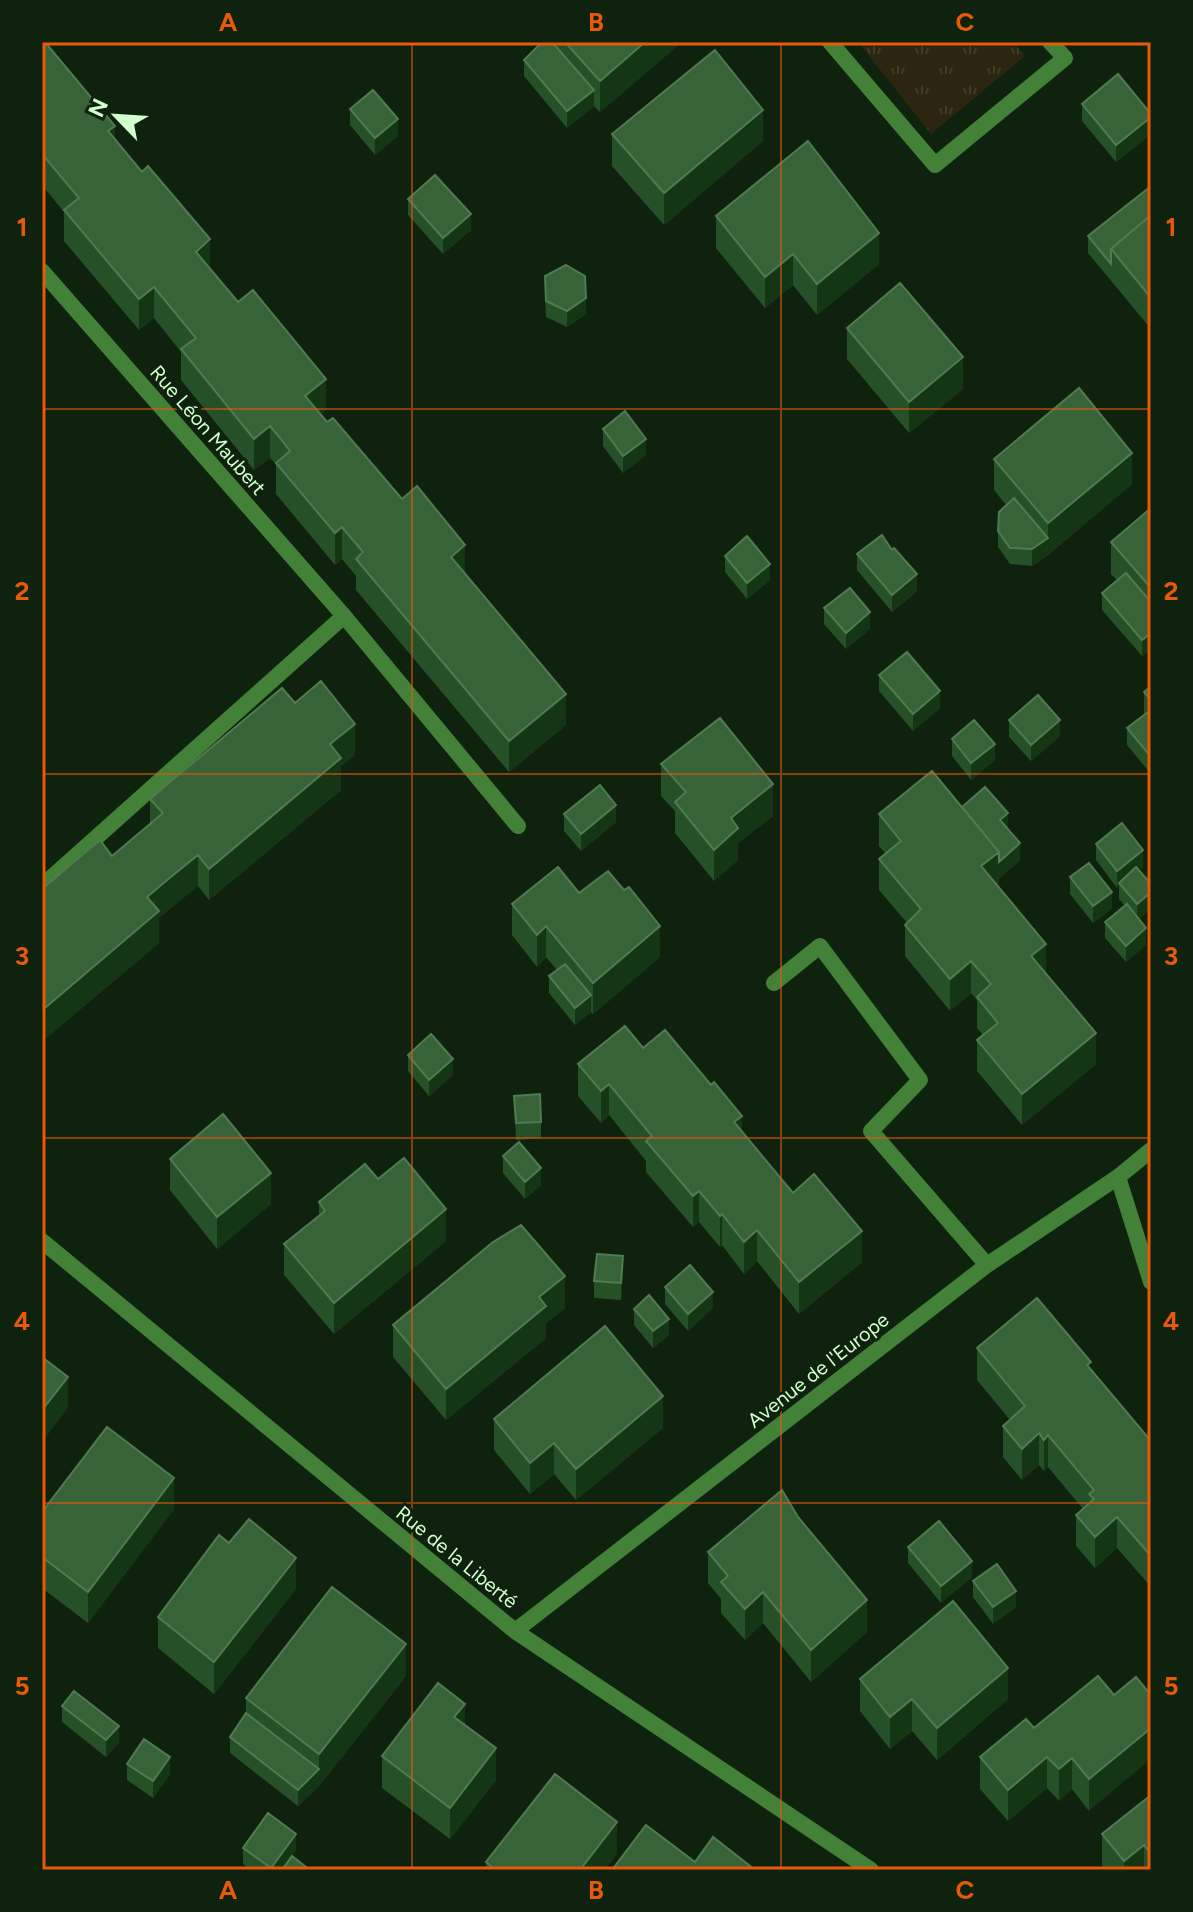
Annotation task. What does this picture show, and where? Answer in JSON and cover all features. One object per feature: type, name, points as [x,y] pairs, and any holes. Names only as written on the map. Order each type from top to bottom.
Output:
[{"type":"street","points":[[830,42],[935,165],[1065,58],[1050,42]]},
{"type":"street","name":"Rue Léon Maubert","points":[[42,271],[344,616],[518,826]]},
{"type":"street","points":[[42,886],[344,616]]},
{"type":"street","points":[[774,983],[820,946],[920,1080],[871,1131],[987,1265]]},
{"type":"street","name":"Avenue de l'Europe","points":[[515,1631],[987,1265],[1118,1177],[1151,1150]]},
{"type":"street","points":[[1118,1177],[1151,1282]]},
{"type":"street","name":"Rue de la Liberté","points":[[42,1241],[515,1631],[871,1870]]},
{"type":"green space","points":[[858,42],[1013,42],[1025,56],[931,134]]},
{"type":"building","points":[[42,42],[115,126],[108,131],[142,172],[148,166],[210,239],[196,252],[238,302],[253,290],[326,379],[305,396],[327,422],[333,418],[402,499],[417,486],[465,545],[451,557],[566,694],[509,741],[356,559],[363,552],[342,527],[335,533],[276,463],[290,451],[270,426],[254,439],[181,349],[196,338],[154,287],[139,299],[64,210],[79,198],[42,154]]},
{"type":"building","points":[[542,42],[552,42],[594,90],[567,111],[524,60]]},
{"type":"building","points":[[565,42],[645,42],[600,81]]},
{"type":"building","points":[[715,50],[763,110],[664,193],[612,134]]},
{"type":"building","points":[[1118,74],[1151,117],[1116,145],[1082,104]]},
{"type":"building","points":[[373,90],[398,119],[375,138],[350,109]]},
{"type":"building","points":[[808,141],[879,233],[817,284],[793,254],[765,277],[716,216]]},
{"type":"building","points":[[435,175],[471,214],[443,238],[408,199]]},
{"type":"building","points":[[1151,186],[1151,215],[1111,249],[1111,264],[1088,236]]},
{"type":"building","points":[[1151,215],[1151,298],[1111,249]]},
{"type":"building","points":[[566,265],[585,276],[586,298],[567,311],[546,301],[545,276]]},
{"type":"building","points":[[900,283],[963,357],[909,402],[847,328]]},
{"type":"building","points":[[1079,388],[1132,453],[1048,523],[994,459]]},
{"type":"building","points":[[625,411],[646,439],[623,456],[603,429]]},
{"type":"building","points":[[1014,498],[1048,538],[1032,549],[1010,548],[998,531],[999,512]]},
{"type":"building","points":[[1151,508],[1151,588],[1111,542]]},
{"type":"building","points":[[882,535],[892,550],[894,548],[917,574],[892,595],[857,554]]},
{"type":"building","points":[[747,536],[770,564],[747,583],[725,556]]},
{"type":"building","points":[[1126,573],[1151,602],[1151,633],[1142,640],[1102,593]]},
{"type":"building","points":[[850,588],[870,612],[846,633],[824,608]]},
{"type":"building","points":[[907,652],[940,691],[913,714],[879,675]]},
{"type":"building","points":[[321,681],[355,724],[330,744],[341,758],[209,869],[198,855],[147,897],[159,911],[45,1008],[42,1005],[42,889],[100,840],[112,856],[163,813],[150,799],[282,688],[295,703]]},
{"type":"building","points":[[1151,686],[1151,700],[1144,692]]},
{"type":"building","points":[[1038,695],[1060,720],[1031,745],[1009,720]]},
{"type":"building","points":[[1148,712],[1151,715],[1151,757],[1127,728]]},
{"type":"building","points":[[720,718],[773,784],[731,818],[738,828],[714,850],[675,802],[686,792],[661,764]]},
{"type":"building","points":[[974,720],[995,744],[971,763],[952,739]]},
{"type":"building","points":[[932,771],[999,852],[981,866],[1046,944],[1031,956],[1096,1033],[1022,1094],[977,1040],[998,1023],[977,997],[991,984],[971,961],[950,979],[905,925],[921,909],[879,859],[901,841],[879,814]]},
{"type":"building","points":[[600,785],[616,805],[581,834],[564,814]]},
{"type":"building","points":[[985,787],[1008,813],[1000,820],[1020,843],[999,862],[999,852],[962,807]]},
{"type":"building","points":[[1122,823],[1143,850],[1117,871],[1096,844]]},
{"type":"building","points":[[1089,863],[1112,892],[1093,906],[1070,877]]},
{"type":"building","points":[[558,867],[579,893],[608,871],[624,890],[629,887],[660,926],[593,983],[546,926],[537,935],[512,904]]},
{"type":"building","points":[[1136,867],[1151,884],[1151,892],[1137,904],[1119,883]]},
{"type":"building","points":[[1127,904],[1146,928],[1126,946],[1105,922]]},
{"type":"building","points":[[565,964],[591,995],[575,1008],[549,976]]},
{"type":"building","points":[[625,1026],[643,1048],[665,1030],[711,1085],[714,1082],[742,1116],[734,1122],[793,1193],[814,1174],[862,1231],[799,1282],[757,1230],[744,1242],[699,1191],[693,1196],[646,1141],[652,1136],[609,1084],[601,1091],[578,1064]]},
{"type":"building","points":[[431,1034],[453,1059],[429,1080],[408,1055]]},
{"type":"building","points":[[540,1094],[541,1122],[516,1123],[514,1096]]},
{"type":"building","points":[[223,1114],[271,1173],[217,1217],[170,1159]]},
{"type":"building","points":[[519,1142],[541,1168],[525,1182],[503,1156]]},
{"type":"building","points":[[404,1158],[446,1209],[334,1303],[284,1244],[325,1211],[319,1202],[365,1164],[378,1179]]},
{"type":"building","points":[[521,1225],[565,1276],[539,1297],[546,1306],[446,1389],[393,1325],[493,1242]]},
{"type":"building","points":[[597,1254],[623,1256],[621,1283],[594,1281]]},
{"type":"building","points":[[690,1265],[713,1292],[688,1314],[665,1287]]},
{"type":"building","points":[[649,1295],[669,1319],[653,1331],[634,1309]]},
{"type":"building","points":[[1037,1298],[1091,1362],[1087,1365],[1151,1441],[1151,1556],[1117,1517],[1095,1537],[1076,1515],[1094,1499],[1089,1494],[1094,1490],[1048,1435],[1044,1440],[1039,1433],[1022,1449],[1003,1426],[1025,1406],[977,1348]]},
{"type":"building","points":[[605,1326],[663,1396],[576,1469],[554,1443],[530,1463],[494,1419]]},
{"type":"building","points":[[42,1357],[68,1377],[42,1410]]},
{"type":"building","points":[[107,1427],[174,1478],[88,1592],[42,1557],[42,1512]]},
{"type":"building","points":[[782,1490],[798,1517],[867,1600],[811,1650],[763,1592],[745,1609],[721,1582],[728,1576],[708,1552]]},
{"type":"building","points":[[249,1519],[296,1558],[214,1662],[158,1617],[219,1535],[229,1543]]},
{"type":"building","points":[[939,1521],[972,1561],[941,1586],[908,1547]]},
{"type":"building","points":[[997,1564],[1016,1591],[993,1607],[973,1581]]},
{"type":"building","points":[[332,1587],[406,1644],[319,1754],[246,1698]]},
{"type":"building","points":[[953,1601],[1008,1668],[937,1728],[912,1699],[890,1717],[860,1679]]},
{"type":"building","points":[[1098,1676],[1114,1695],[1136,1677],[1151,1695],[1151,1728],[1089,1779],[1072,1758],[1059,1769],[1047,1757],[1008,1790],[980,1757],[1026,1719],[1034,1728]]},
{"type":"building","points":[[438,1683],[465,1704],[454,1717],[496,1748],[450,1808],[382,1756]]},
{"type":"building","points":[[74,1691],[119,1726],[106,1740],[62,1706]]},
{"type":"building","points":[[246,1713],[319,1769],[298,1790],[230,1737]]},
{"type":"building","points":[[144,1739],[170,1757],[153,1781],[127,1764]]},
{"type":"building","points":[[555,1774],[617,1822],[580,1870],[495,1870],[486,1862]]},
{"type":"building","points":[[1151,1795],[1151,1854],[1144,1845],[1124,1861],[1102,1834]]},
{"type":"building","points":[[268,1813],[296,1834],[271,1868],[243,1848]]},
{"type":"building","points":[[646,1825],[695,1862],[713,1837],[754,1869],[612,1870]]},
{"type":"building","points":[[292,1856],[310,1870],[282,1870]]}]
